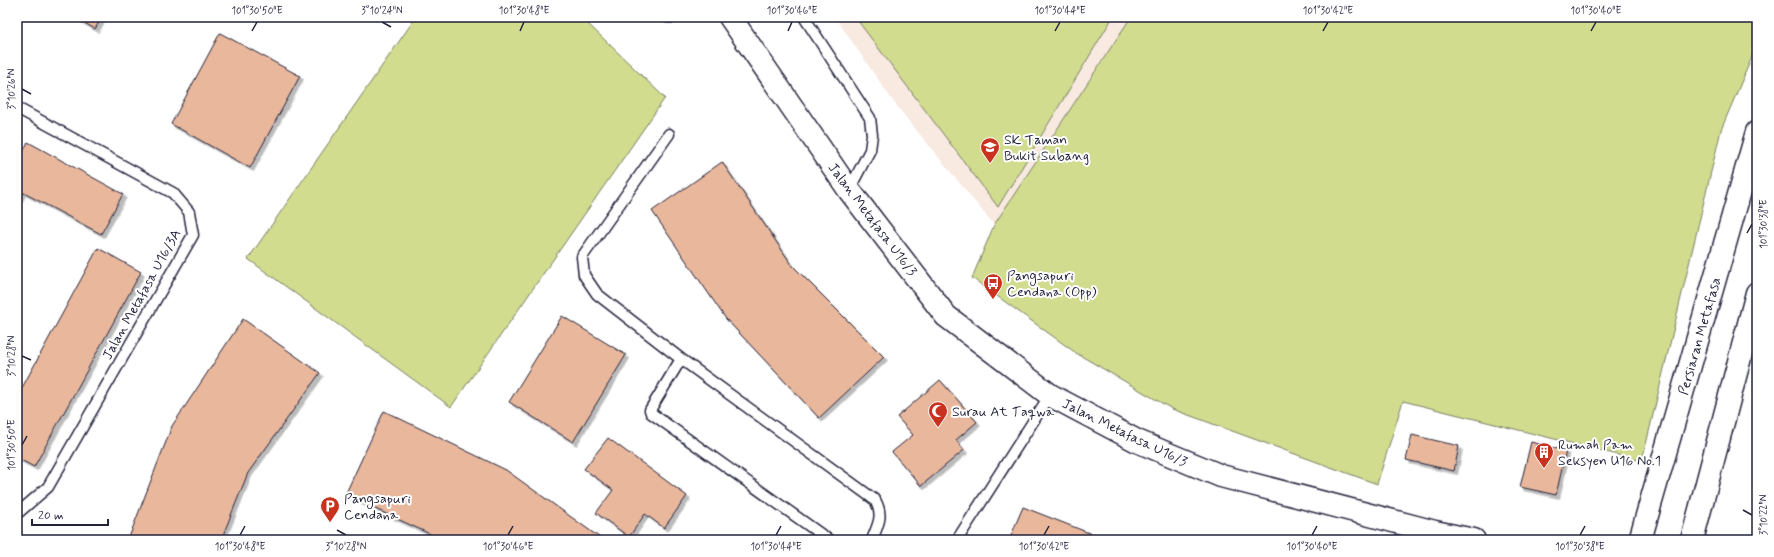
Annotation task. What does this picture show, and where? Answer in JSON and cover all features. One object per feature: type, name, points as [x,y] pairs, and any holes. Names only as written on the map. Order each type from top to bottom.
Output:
[{"type":"street","name":"Jalan Metafasa U16/3","points":[[730,17],[849,190],[946,316],[1050,395],[1137,441],[1221,476],[1436,532],[1474,540]]},
{"type":"street","name":"Persiaran Metafasa","points":[[1640,540],[1757,132]]},
{"type":"street","points":[[1692,540],[1757,293]]},
{"type":"lane","points":[[667,17],[673,17]]},
{"type":"lane","points":[[804,17],[870,118],[872,135],[870,150],[849,190]]},
{"type":"lane","name":"Jalan Metafasa U16/3A","points":[[17,108],[173,193],[189,212],[193,235],[48,487],[19,512],[17,512]]},
{"type":"lane","points":[[669,134],[582,257],[584,275],[597,294],[681,359],[875,500],[879,508],[880,516],[872,540]]},
{"type":"lane","points":[[681,359],[650,410],[651,413],[829,540]]},
{"type":"lane","points":[[956,540],[1050,395]]},
{"type":"shaded area","name":"SK Taman Bukit Subang","points":[[835,17],[1131,17],[994,225],[895,104]]},
{"type":"green space","points":[[416,17],[581,17],[665,98],[451,407],[248,259]]},
{"type":"green space","name":"SK Taman Bukit Subang","points":[[855,17],[1113,17],[998,207]]},
{"type":"green space","points":[[1131,17],[1757,17],[1757,45],[1721,130],[1642,461],[1403,401],[1377,484],[1172,409],[1076,353],[972,278],[994,225]]},
{"type":"building","points":[[74,17],[102,17],[95,29]]},
{"type":"building","points":[[220,33],[300,76],[250,168],[171,124]]},
{"type":"building","points":[[28,142],[123,194],[101,234],[22,192],[17,202],[17,163]]},
{"type":"building","points":[[722,162],[792,265],[884,357],[819,418],[726,319],[652,211]]},
{"type":"building","points":[[98,248],[141,272],[34,467],[17,458],[17,397]]},
{"type":"building","points":[[562,316],[626,355],[573,442],[509,402]]},
{"type":"building","points":[[243,319],[320,373],[248,473],[221,540],[128,540],[172,426]]},
{"type":"building","name":"Surau At Taqwa","points":[[940,380],[977,422],[956,440],[964,450],[921,486],[892,452],[913,435],[897,417]]},
{"type":"building","points":[[384,411],[506,470],[603,540],[443,540],[345,495]]},
{"type":"building","points":[[1412,435],[1459,446],[1454,471],[1406,460]]},
{"type":"building","points":[[608,438],[687,496],[664,528],[645,514],[629,537],[596,513],[613,490],[584,469]]},
{"type":"building","name":"Rumah Pam Seksyen U16 No.1","points":[[1531,442],[1566,451],[1556,495],[1520,487]]},
{"type":"building","points":[[1023,507],[1107,540],[1009,540]]},
{"type":"place","name":"SK Taman Bukit Subang","points":[[990,164]]},
{"type":"place","name":"Pangsapuri Cendana (Opp)","points":[[993,300]]},
{"type":"place","name":"Surau At Taqwa","points":[[938,428]]},
{"type":"place","name":"Rumah Pam Seksyen U16 No.1","points":[[1544,469]]},
{"type":"place","name":"Pangsapuri Cendana","points":[[330,523]]}]
